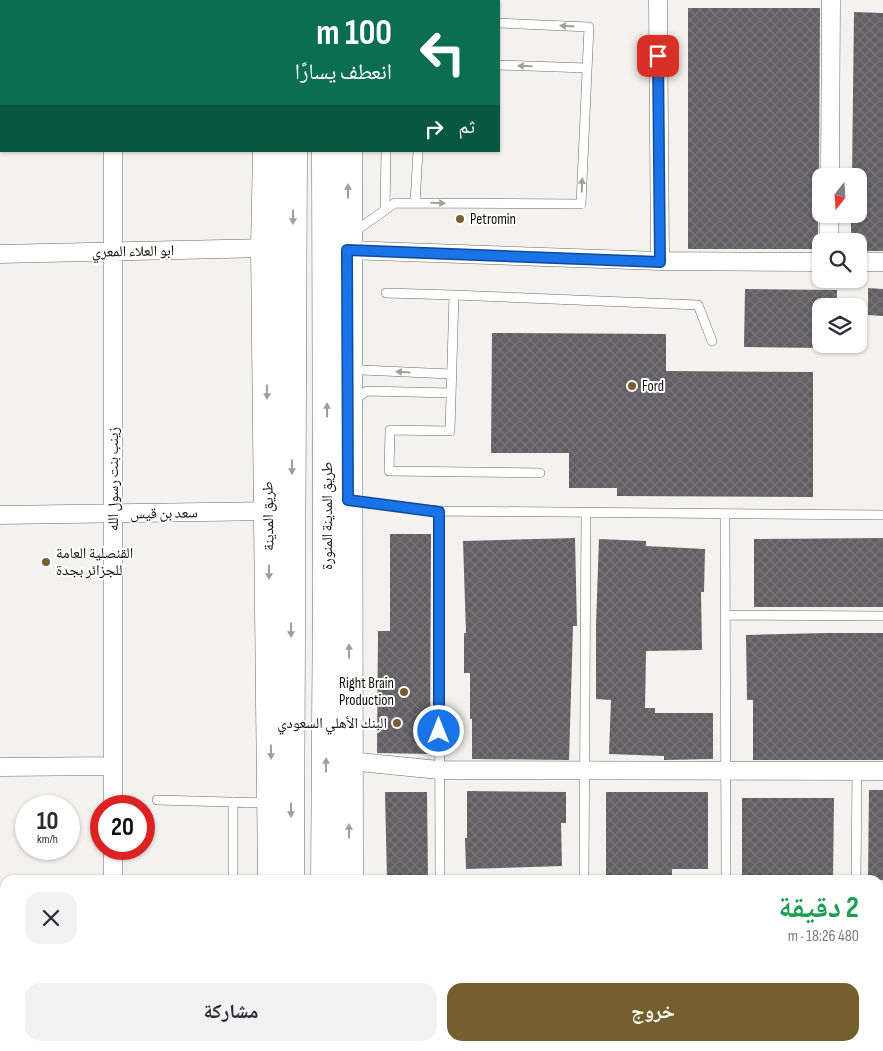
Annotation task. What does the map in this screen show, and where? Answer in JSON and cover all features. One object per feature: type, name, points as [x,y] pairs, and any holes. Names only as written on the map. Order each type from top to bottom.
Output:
[{"type":"main road","name":"طريق المدينة","points":[[266,152],[265,248],[272,875]]},
{"type":"main road","points":[[290,875],[293,152]]},
{"type":"main road","name":"طريق المدينة المنورة","points":[[325,875],[327,717],[326,152]]},
{"type":"main road","points":[[348,152],[350,875]]},
{"type":"main road","points":[[266,212],[292,440]]},
{"type":"main road","points":[[327,717],[349,362]]},
{"type":"street","points":[[658,0],[660,262]]},
{"type":"street","points":[[830,168],[831,0]]},
{"type":"street","name":"زينب بنت رسول الله","points":[[113,152],[113,795]]},
{"type":"street","points":[[347,243],[660,262],[812,262]]},
{"type":"street","name":"ابو العلاء المعري","points":[[0,254],[265,248]]},
{"type":"street","points":[[867,262],[883,262]]},
{"type":"street","name":"سعد بن قيس","points":[[0,515],[268,511]]},
{"type":"street","points":[[349,761],[439,770],[883,771]]},
{"type":"street","points":[[0,767],[113,766]]},
{"type":"street","points":[[113,860],[113,875]]},
{"type":"lane","points":[[347,243],[394,203],[581,204],[589,27],[500,23]]},
{"type":"lane","points":[[500,65],[586,68]]},
{"type":"lane","points":[[385,209],[386,152]]},
{"type":"lane","points":[[415,203],[418,152]]},
{"type":"lane","points":[[386,293],[698,305],[712,341]]},
{"type":"lane","points":[[454,295],[450,431],[390,430],[389,471],[540,473]]},
{"type":"lane","points":[[349,362],[361,370],[451,374]]},
{"type":"lane","points":[[349,403],[367,392],[451,393]]},
{"type":"lane","points":[[348,500],[439,512],[883,515]]},
{"type":"lane","points":[[439,512],[440,875]]},
{"type":"lane","points":[[584,875],[586,512]]},
{"type":"lane","points":[[725,514],[726,875]]},
{"type":"lane","points":[[725,616],[883,616]]},
{"type":"lane","points":[[856,875],[857,771]]},
{"type":"lane","points":[[157,800],[272,803]]},
{"type":"lane","points":[[233,875],[234,802]]},
{"type":"building","points":[[688,8],[820,8],[819,168],[812,168],[812,223],[818,223],[818,233],[812,233],[812,249],[688,249]]},
{"type":"building","points":[[854,12],[883,13],[883,251],[867,251],[867,233],[851,233],[851,223],[868,222],[868,168],[852,168]]},
{"type":"building","points":[[868,288],[883,289],[883,316],[868,315]]},
{"type":"building","points":[[745,289],[837,290],[837,298],[812,298],[812,348],[744,347]]},
{"type":"building","points":[[492,333],[666,334],[666,371],[813,372],[813,497],[617,496],[617,488],[569,488],[569,453],[491,453]]},
{"type":"building","name":"Right Brain Production","points":[[390,534],[431,534],[430,754],[377,753],[378,631],[390,631]]},
{"type":"building","points":[[575,538],[577,626],[573,626],[569,760],[472,759],[470,673],[464,673],[464,633],[466,633],[463,541]]},
{"type":"building","points":[[883,538],[883,607],[754,607],[754,539]]},
{"type":"building","points":[[599,539],[646,541],[646,546],[705,549],[704,592],[701,592],[702,650],[646,651],[645,708],[655,708],[655,713],[713,713],[713,759],[664,760],[664,756],[609,754],[611,700],[596,699]]},
{"type":"building","points":[[883,633],[883,760],[753,760],[753,700],[747,700],[746,635]]},
{"type":"building","points":[[869,790],[883,790],[883,875],[868,875]]},
{"type":"building","points":[[467,791],[566,792],[566,823],[561,823],[562,866],[466,869]]},
{"type":"building","points":[[385,792],[427,792],[428,875],[387,875]]},
{"type":"building","points":[[606,792],[708,792],[708,869],[672,869],[672,875],[606,875]]},
{"type":"building","points":[[742,798],[834,798],[833,875],[742,875]]},
{"type":"place","name":"Petromin","points":[[460,219]]},
{"type":"place","name":"Ford","points":[[632,386]]},
{"type":"place","name":"القنصلية العامة للجزائر بجدة","points":[[46,562]]},
{"type":"place","name":"Right Brain Production","points":[[404,692]]},
{"type":"place","name":"البنك الأهلي السعودي","points":[[397,723]]},
{"type":"route","points":[[439,731],[439,512],[348,500],[349,365],[347,250],[660,262],[658,56]]}]
